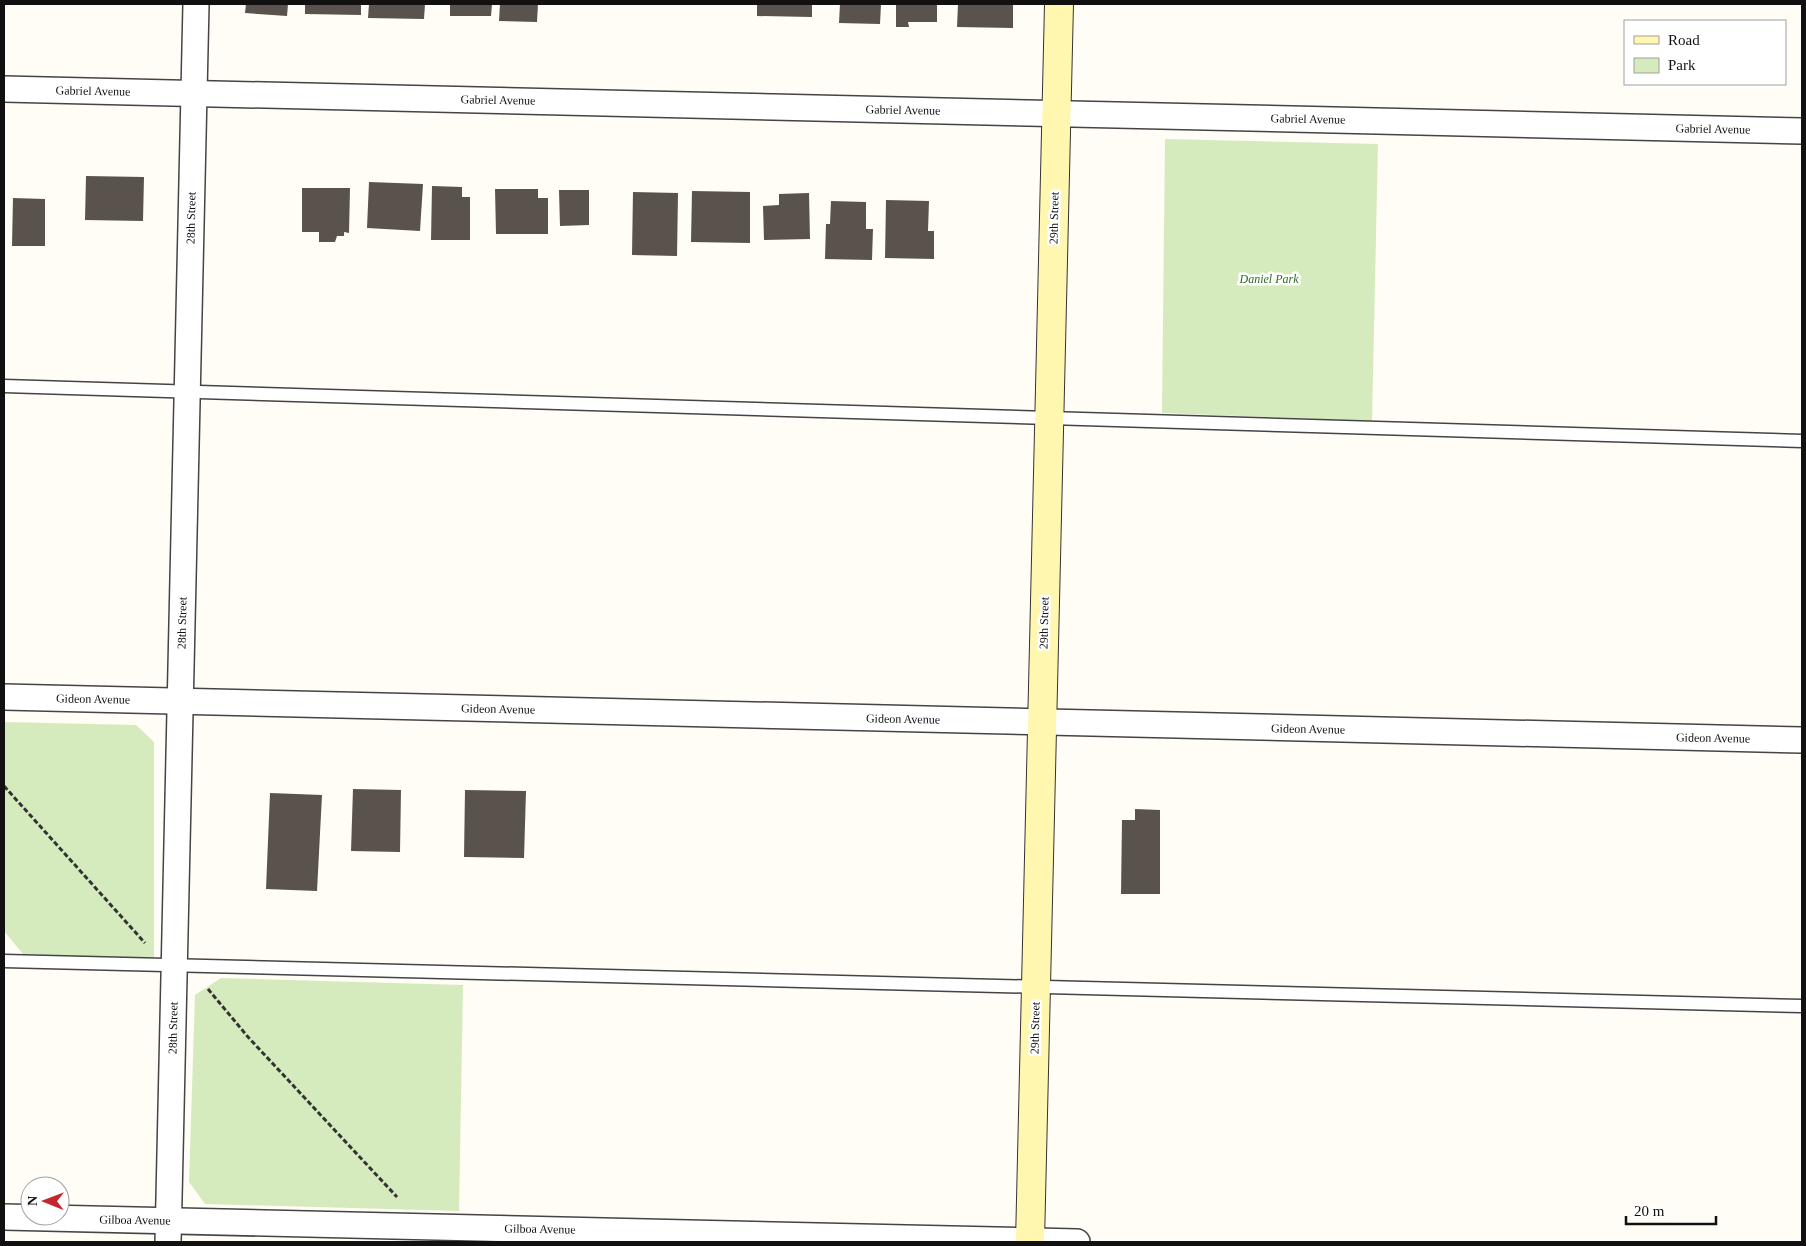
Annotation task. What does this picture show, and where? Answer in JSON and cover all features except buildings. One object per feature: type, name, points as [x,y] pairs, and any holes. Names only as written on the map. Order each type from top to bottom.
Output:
[{"type":"street","name":"28th Street","points":[[169,1231],[196,4]]},
{"type":"street","name":"29th Street","points":[[1030,1242],[1059,4]]},
{"type":"street","name":"Gabriel Avenue","points":[[4,89],[1802,131]]},
{"type":"street","name":"Gideon Avenue","points":[[4,697],[1802,740]]},
{"type":"street","name":"Gilboa Avenue","points":[[4,1217],[169,1231],[424,1226],[1077,1242]]},
{"type":"lane","points":[[4,386],[1802,441]]},
{"type":"lane","points":[[4,962],[1802,1006]]},
{"type":"path","points":[[4,786],[150,949],[174,966],[200,979],[248,1037],[424,1226]]},
{"type":"green space","name":"Daniel Park","points":[[1165,139],[1378,144],[1372,421],[1162,413]]},
{"type":"green space","points":[[4,722],[136,725],[154,742],[154,959],[23,954],[4,931]]},
{"type":"green space","points":[[221,978],[463,985],[459,1211],[205,1204],[189,1182],[195,995]]}]
